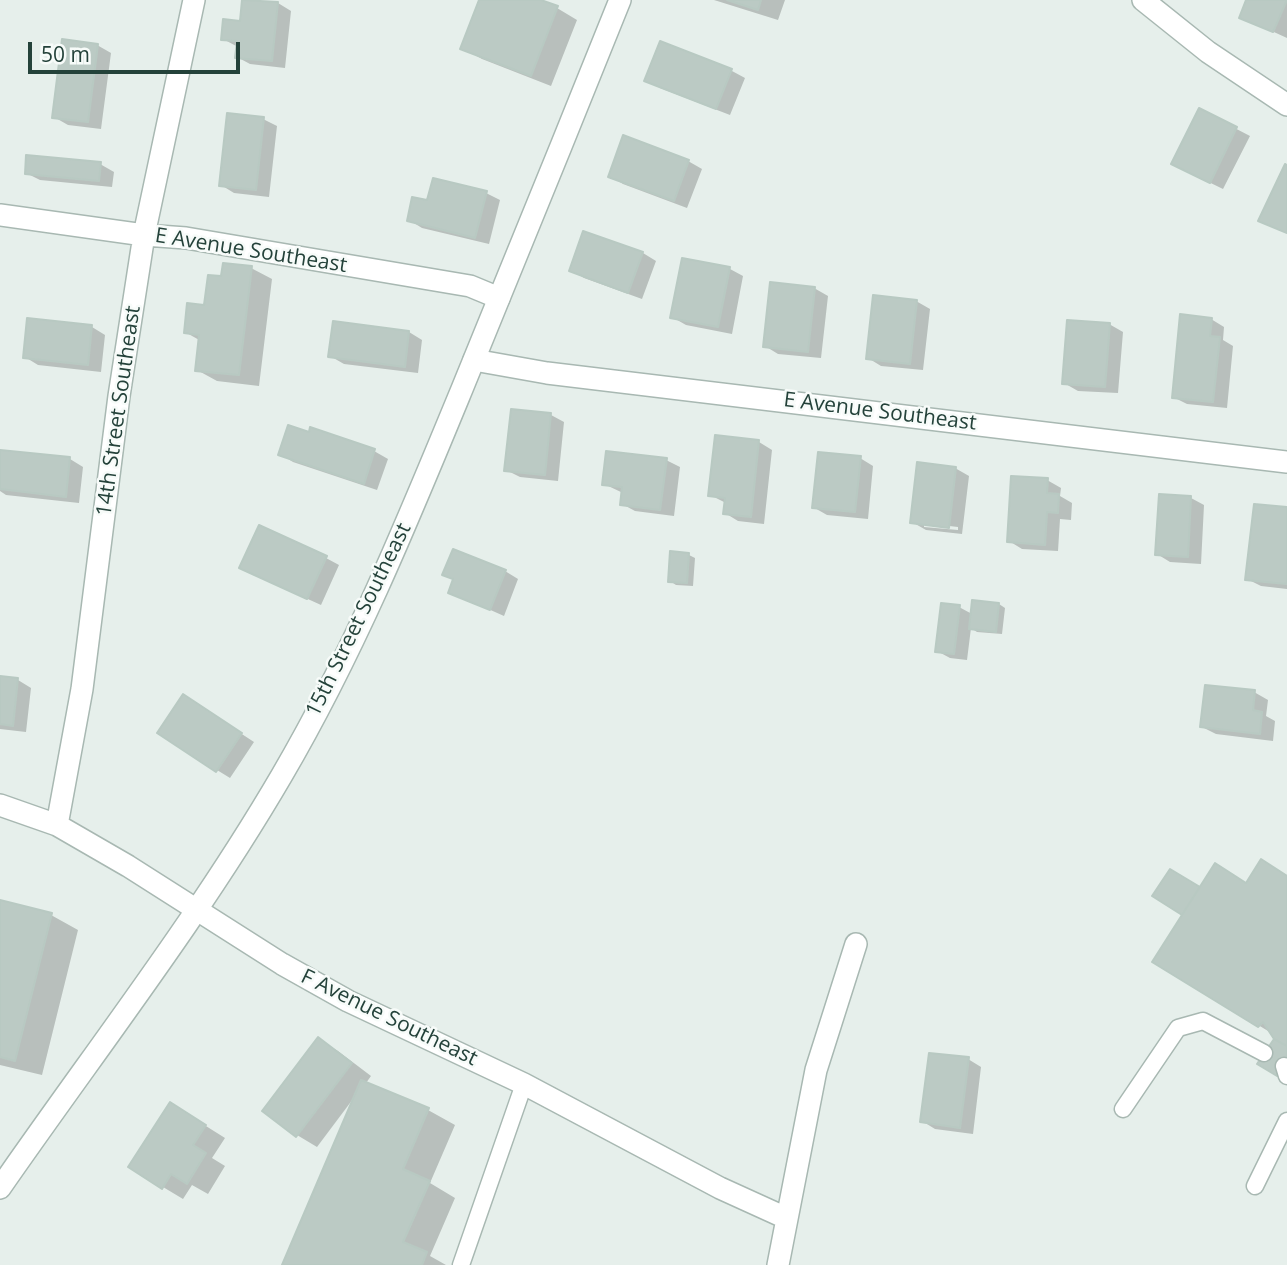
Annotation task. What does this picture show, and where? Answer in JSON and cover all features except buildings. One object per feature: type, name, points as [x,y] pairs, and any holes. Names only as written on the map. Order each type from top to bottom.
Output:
[{"type":"street","name":"14th Street Southeast","points":[[57,825],[82,689],[119,396],[144,235],[194,0]]},
{"type":"street","name":"15th Street Southeast","points":[[0,1188],[198,910],[284,773],[345,658],[401,537],[620,0]]},
{"type":"street","points":[[1143,0],[1208,52],[1287,105]]},
{"type":"street","name":"E Avenue Southeast","points":[[0,215],[144,235],[186,238],[470,286],[499,298]]},
{"type":"street","name":"E Avenue Southeast","points":[[474,360],[547,373],[1287,462]]},
{"type":"street","name":"F Avenue Southeast","points":[[0,806],[57,825],[282,964],[348,1001],[524,1084],[720,1188],[786,1218]]},
{"type":"street","points":[[778,1265],[816,1070],[856,944]]},
{"type":"lane","points":[[1123,1109],[1178,1028],[1203,1021],[1264,1053]]},
{"type":"lane","points":[[461,1265],[524,1084]]},
{"type":"lane","points":[[1255,1186],[1287,1121]]}]
